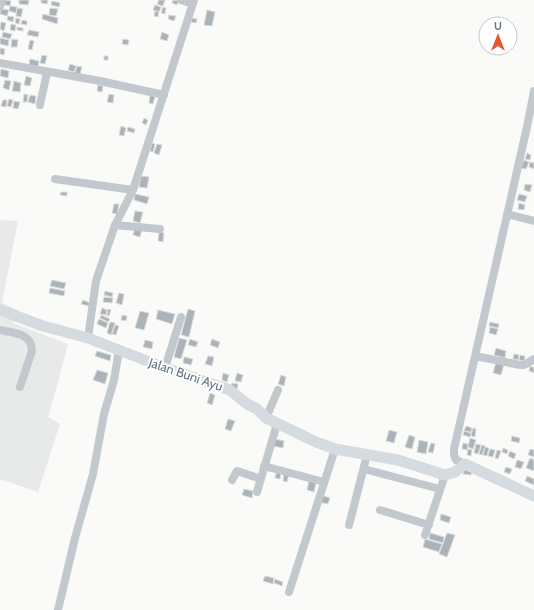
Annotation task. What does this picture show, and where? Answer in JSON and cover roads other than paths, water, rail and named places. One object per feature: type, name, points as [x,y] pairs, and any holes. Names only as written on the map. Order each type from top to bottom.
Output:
[{"type":"main road","name":"Jalan Buni Ayu","points":[[0,310],[43,326],[88,338],[165,368],[230,390],[266,418],[335,449],[456,469],[534,496]]},
{"type":"street","points":[[0,7],[2,0]]},
{"type":"street","points":[[88,338],[96,281],[115,225],[133,190],[161,94],[193,2],[181,0]]},
{"type":"street","points":[[0,64],[100,81],[161,94]]},
{"type":"street","points":[[40,105],[48,72]]},
{"type":"street","points":[[426,535],[440,490],[456,469],[454,449],[507,214],[530,127],[534,91]]},
{"type":"street","points":[[55,179],[133,190]]},
{"type":"street","points":[[507,214],[534,221]]},
{"type":"street","points":[[115,225],[160,229]]},
{"type":"street","points":[[165,368],[181,317]]},
{"type":"street","points":[[0,330],[23,335],[29,339],[32,345],[32,351],[20,387]]},
{"type":"street","points":[[58,610],[75,538],[93,474],[104,414],[114,380],[119,350]]},
{"type":"street","points":[[475,356],[520,365],[524,365],[534,360]]},
{"type":"street","points":[[266,418],[278,390]]},
{"type":"street","points":[[257,492],[277,424]]},
{"type":"street","points":[[289,592],[335,449]]},
{"type":"street","points":[[348,525],[367,455]]},
{"type":"street","points":[[264,466],[324,482]]},
{"type":"street","points":[[364,469],[440,490]]},
{"type":"street","points":[[232,480],[237,471],[261,480]]},
{"type":"street","points":[[380,510],[429,525]]}]
